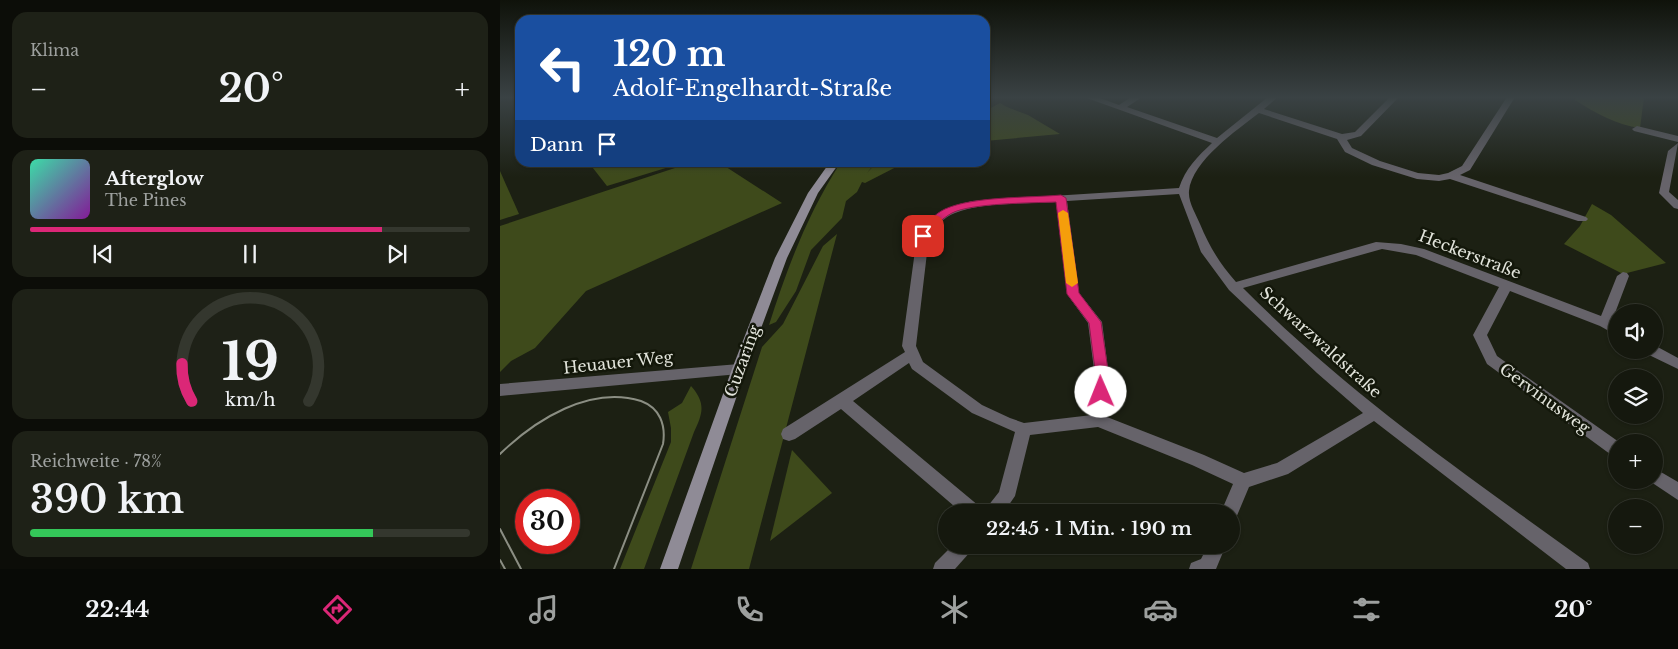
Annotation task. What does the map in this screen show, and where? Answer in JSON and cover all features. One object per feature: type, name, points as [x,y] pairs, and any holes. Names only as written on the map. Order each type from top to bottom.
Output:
[{"type":"main road","name":"Cuzaring","points":[[669,569],[739,369],[781,258],[813,193],[831,167]]},
{"type":"street","points":[[1166,124],[1220,142]]},
{"type":"street","points":[[1242,124],[1203,155],[1190,172],[1184,191],[972,204],[948,211],[932,224],[923,236],[909,346],[917,365],[977,409],[1024,428],[1099,421],[1198,460],[1243,481],[1282,469],[1375,413]]},
{"type":"street","points":[[1300,124],[1341,137],[1350,138],[1358,134],[1368,124]]},
{"type":"street","points":[[1341,137],[1348,150],[1376,163],[1417,176],[1439,178],[1451,176],[1466,168],[1494,124]]},
{"type":"street","points":[[1637,129],[1678,139]]},
{"type":"street","points":[[1678,146],[1673,151],[1664,193],[1678,206]]},
{"type":"street","points":[[1451,176],[1582,219]]},
{"type":"street","name":"Schwarzwaldstraße","points":[[1184,191],[1187,207],[1201,238],[1213,261],[1233,287],[1314,363],[1375,413],[1581,569]]},
{"type":"street","points":[[1061,198],[1073,294],[1095,322],[1102,377],[1099,421]]},
{"type":"street","name":"Heckerstraße","points":[[1233,287],[1385,245],[1412,249],[1426,254],[1608,325]]},
{"type":"street","name":"Heckerstraße","points":[[1616,304],[1623,276]]},
{"type":"street","name":"Gervinusweg","points":[[1506,286],[1480,335],[1492,360],[1608,443]]},
{"type":"street","points":[[789,434],[912,354]]},
{"type":"street","points":[[1663,356],[1678,364]]},
{"type":"street","name":"Heuauer Weg","points":[[500,390],[739,369]]},
{"type":"street","points":[[842,401],[964,504]]},
{"type":"street","points":[[1000,504],[1007,496],[1024,428]]},
{"type":"street","points":[[1233,504],[1243,481]]},
{"type":"street","points":[[1663,481],[1678,492]]},
{"type":"street","points":[[942,569],[956,554]]},
{"type":"street","points":[[1205,569],[1212,554]]},
{"type":"green space","points":[[990,124],[1042,124],[1060,134],[990,141]]},
{"type":"green space","points":[[1622,124],[1641,124],[1640,128]]},
{"type":"green space","points":[[592,167],[669,167],[607,186]]},
{"type":"green space","points":[[678,167],[726,167],[782,203],[586,291],[535,348],[511,361],[500,372],[500,226]]},
{"type":"green space","points":[[838,167],[872,167],[867,173],[872,167],[896,167],[865,183],[862,182],[857,192],[846,201],[842,218],[811,250],[796,291],[776,322],[769,325],[799,241]]},
{"type":"green space","points":[[500,171],[519,214],[500,220]]},
{"type":"green space","points":[[1592,204],[1611,215],[1666,263],[1623,274],[1564,244],[1580,226]]},
{"type":"green space","points":[[837,234],[749,569],[691,569],[762,347],[783,324],[823,246]]},
{"type":"green space","points":[[691,386],[701,403],[701,414],[644,569],[620,569],[671,442],[668,412],[682,403]]},
{"type":"green space","points":[[792,450],[832,493],[770,541]]},
{"type":"tram line","points":[[500,454],[514,441],[547,418],[583,402],[602,398],[622,397],[641,401],[653,408],[660,418],[664,430],[663,444],[614,569]]},
{"type":"tram line","points":[[500,529],[521,569]]},
{"type":"tram line","points":[[500,560],[505,569]]},
{"type":"slow traffic","points":[[1063,213],[1072,283]]},
{"type":"route","points":[[923,236],[932,224],[948,211],[972,204],[1061,198],[1073,294],[1095,322],[1102,377],[1101,392]]}]
